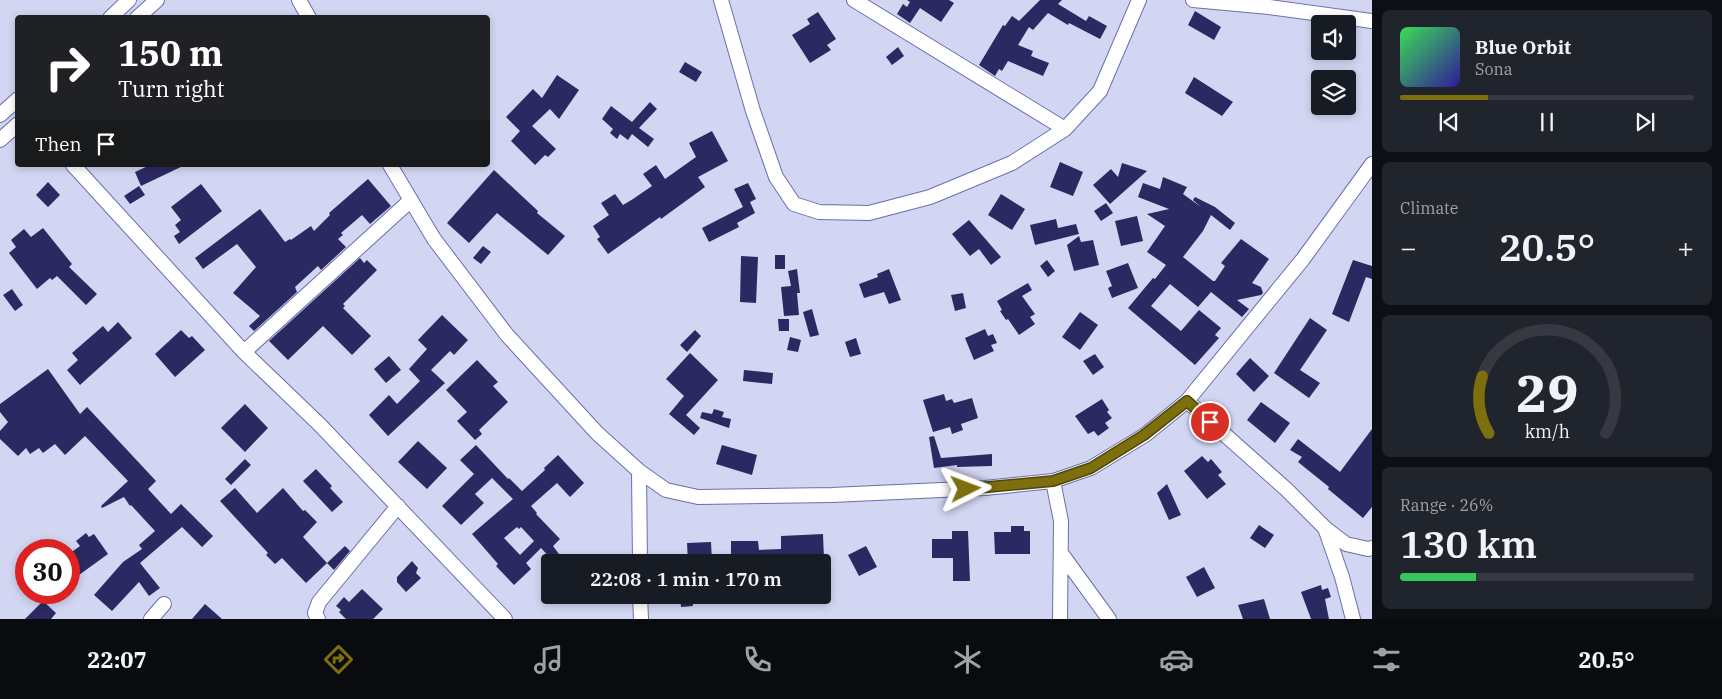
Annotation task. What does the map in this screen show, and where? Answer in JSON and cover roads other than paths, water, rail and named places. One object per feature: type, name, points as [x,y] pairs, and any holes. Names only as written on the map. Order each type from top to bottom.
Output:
[{"type":"street","points":[[113,15],[129,0]]},
{"type":"street","points":[[140,15],[157,0]]},
{"type":"street","points":[[299,0],[307,15]]},
{"type":"street","points":[[721,0],[753,111],[776,177],[794,204],[819,212],[869,213],[930,197],[1012,163],[1065,129],[1100,91],[1139,0]]},
{"type":"street","points":[[854,0],[1065,129]]},
{"type":"street","points":[[1193,0],[1269,7],[1372,21]]},
{"type":"street","points":[[0,115],[15,102]]},
{"type":"street","points":[[0,140],[15,127]]},
{"type":"street","points":[[391,167],[434,239],[506,335],[597,433],[639,471],[666,490],[698,497],[985,488],[1053,481],[1091,468],[1144,435],[1187,401],[1303,259],[1372,164]]},
{"type":"street","points":[[75,167],[244,352],[320,425],[398,506],[454,568],[505,619]]},
{"type":"street","points":[[244,352],[411,200]]},
{"type":"street","points":[[1187,401],[1286,489],[1325,528],[1346,544],[1368,549],[1372,548]]},
{"type":"street","points":[[639,471],[640,554]]},
{"type":"street","points":[[1053,481],[1061,522],[1060,619]]},
{"type":"street","points":[[318,619],[315,613],[319,602],[398,506]]},
{"type":"street","points":[[1325,528],[1342,577],[1353,619]]},
{"type":"street","points":[[1061,553],[1109,619]]},
{"type":"street","points":[[151,619],[164,604]]},
{"type":"street","points":[[640,604],[641,619]]}]
